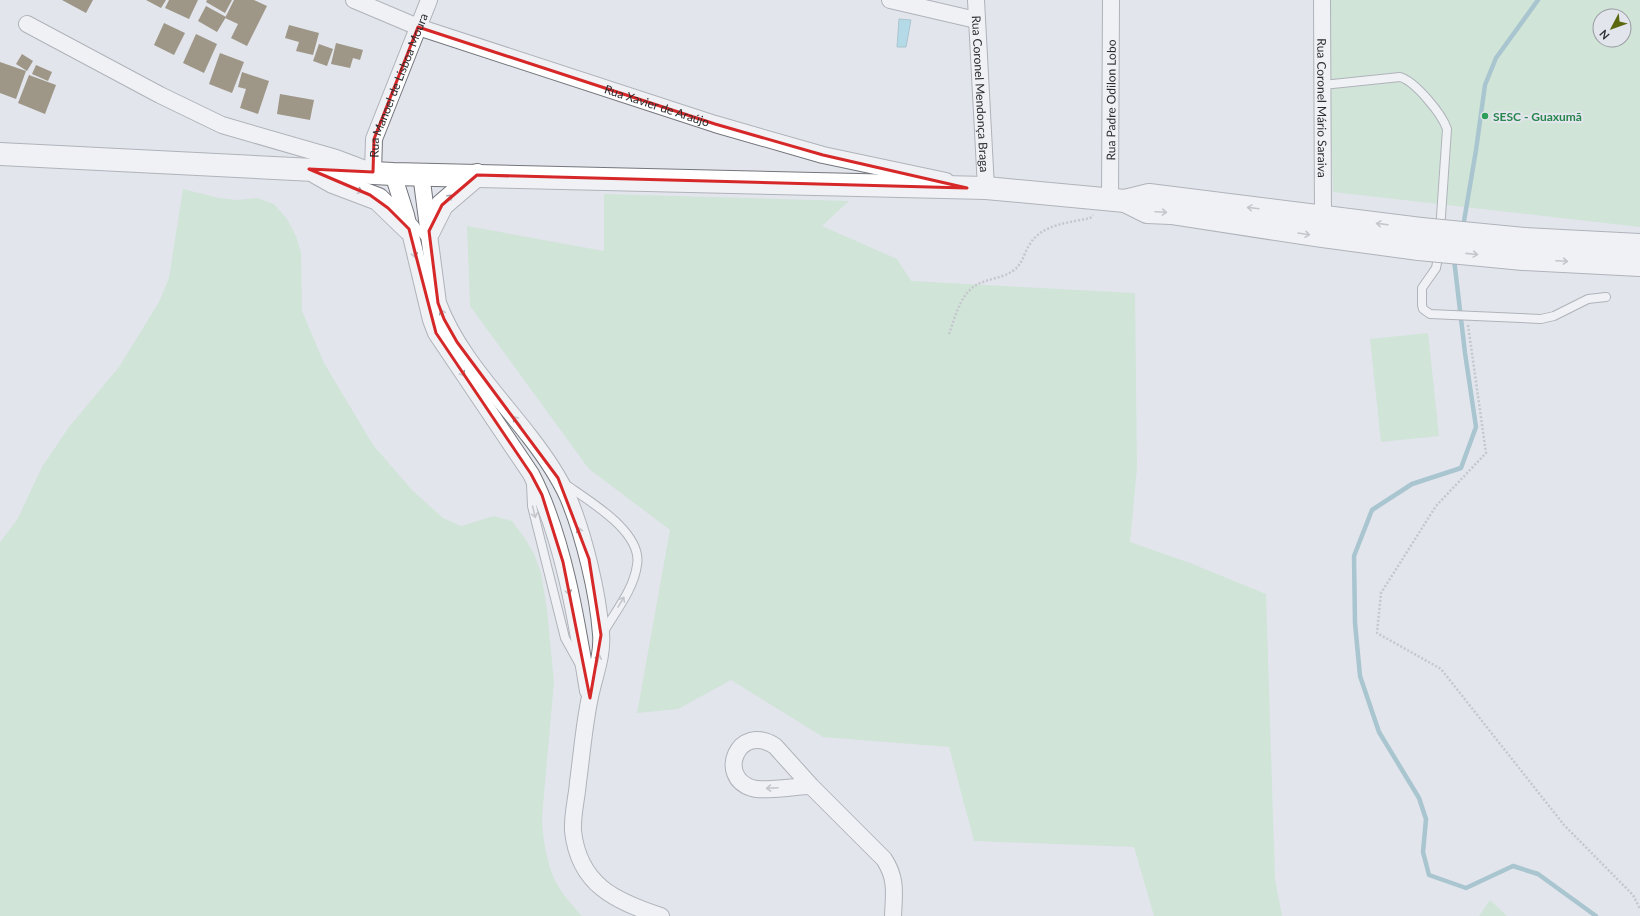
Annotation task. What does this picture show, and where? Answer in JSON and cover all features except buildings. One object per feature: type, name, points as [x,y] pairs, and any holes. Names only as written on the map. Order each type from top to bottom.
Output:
[{"type":"main road","points":[[0,154],[383,173],[977,188],[1117,200],[1149,195],[1322,216],[1420,239]]},
{"type":"main road","points":[[309,169],[334,182],[378,199],[419,230],[442,205],[477,175]]},
{"type":"main road","points":[[1117,200],[1147,212],[1171,213],[1320,236],[1420,239],[1523,249],[1640,265]]},
{"type":"main road","points":[[1523,249],[1640,245]]},
{"type":"street","name":"Rua Xavier de Araújo","points":[[354,0],[418,26],[716,124],[823,155],[977,188]]},
{"type":"street","name":"Rua Manoel de Lisboa Moura","points":[[419,230],[383,173],[374,139],[429,0]]},
{"type":"street","points":[[890,0],[976,20]]},
{"type":"street","name":"Rua Coronel Mendonça Braga","points":[[976,0],[977,188]]},
{"type":"street","name":"Rua Padre Odilon Lobo","points":[[1111,0],[1117,200]]},
{"type":"street","name":"Rua Coronel Mário Saraiva","points":[[1322,0],[1322,216]]},
{"type":"street","points":[[26,24],[160,95],[222,125],[383,173]]},
{"type":"street","points":[[422,174],[419,230],[431,320],[436,333],[531,474],[542,495],[563,562],[590,698]]},
{"type":"street","points":[[419,230],[438,303],[444,319],[457,342],[530,438],[558,478],[568,498],[589,559],[601,635],[600,655],[590,698],[573,830],[579,855],[591,878],[610,896],[633,907],[661,916]]},
{"type":"street","points":[[811,786],[754,789],[740,780],[735,773],[735,757],[744,743],[760,739],[768,741],[775,746],[811,786],[887,864],[894,882],[893,916]]},
{"type":"lane","points":[[1322,85],[1400,78],[1406,79],[1432,105],[1445,123],[1447,129],[1438,264],[1422,288],[1422,305],[1426,313],[1541,319],[1554,316],[1588,299],[1606,297]]},
{"type":"lane","points":[[558,478],[612,519],[629,535],[636,548],[638,564],[634,576],[601,635]]},
{"type":"path","points":[[949,334],[958,309],[969,291],[981,282],[1000,277],[1017,268],[1036,235],[1046,229],[1090,218],[1117,200]]},
{"type":"path","points":[[1465,316],[1486,453],[1436,506],[1381,593],[1377,633],[1441,669],[1564,825],[1632,895],[1640,909]]},
{"type":"highlighted area","points":[[418,27],[715,124],[823,155],[967,188],[477,175],[442,205],[429,231],[438,303],[444,319],[457,342],[558,478],[589,559],[601,635],[590,698],[563,562],[542,495],[531,474],[436,333],[409,229],[388,208],[370,195],[309,169],[373,172],[374,139]]},
{"type":"green space","name":"SESC - Guaxumã","points":[[1327,0],[1640,0],[1640,227],[1333,192]]},
{"type":"green space","points":[[183,189],[219,198],[238,200],[257,198],[274,204],[287,219],[296,236],[301,253],[302,311],[324,363],[373,445],[412,490],[443,518],[461,526],[494,516],[512,521],[534,554],[541,573],[547,610],[554,682],[542,817],[543,836],[546,854],[552,873],[560,889],[582,916],[0,916],[0,542],[17,520],[42,467],[69,427],[119,367],[159,302],[169,278]]},
{"type":"green space","points":[[604,194],[849,201],[822,226],[897,259],[911,281],[1135,293],[1137,468],[1130,542],[1190,563],[1266,594],[1275,879],[1282,916],[1154,916],[1134,847],[974,841],[949,747],[823,737],[731,680],[678,709],[637,713],[670,530],[589,469],[470,306],[467,226],[604,251]]},
{"type":"green space","points":[[1428,333],[1439,436],[1381,442],[1370,339]]},
{"type":"green space","points":[[1490,900],[1507,916],[1479,916]]},
{"type":"water","points":[[899,19],[911,20],[906,47],[897,47]]},
{"type":"waterway","points":[[1463,227],[1485,85],[1496,58],[1538,0]]},
{"type":"waterway","points":[[1454,259],[1465,353],[1476,427],[1461,468],[1412,484],[1372,510],[1354,556],[1355,623],[1360,676],[1379,732],[1419,798],[1426,819],[1423,852],[1429,875],[1466,888],[1513,866],[1538,874],[1596,916]]},
{"type":"place","name":"SESC - Guaxumã","points":[[1485,116]]}]
